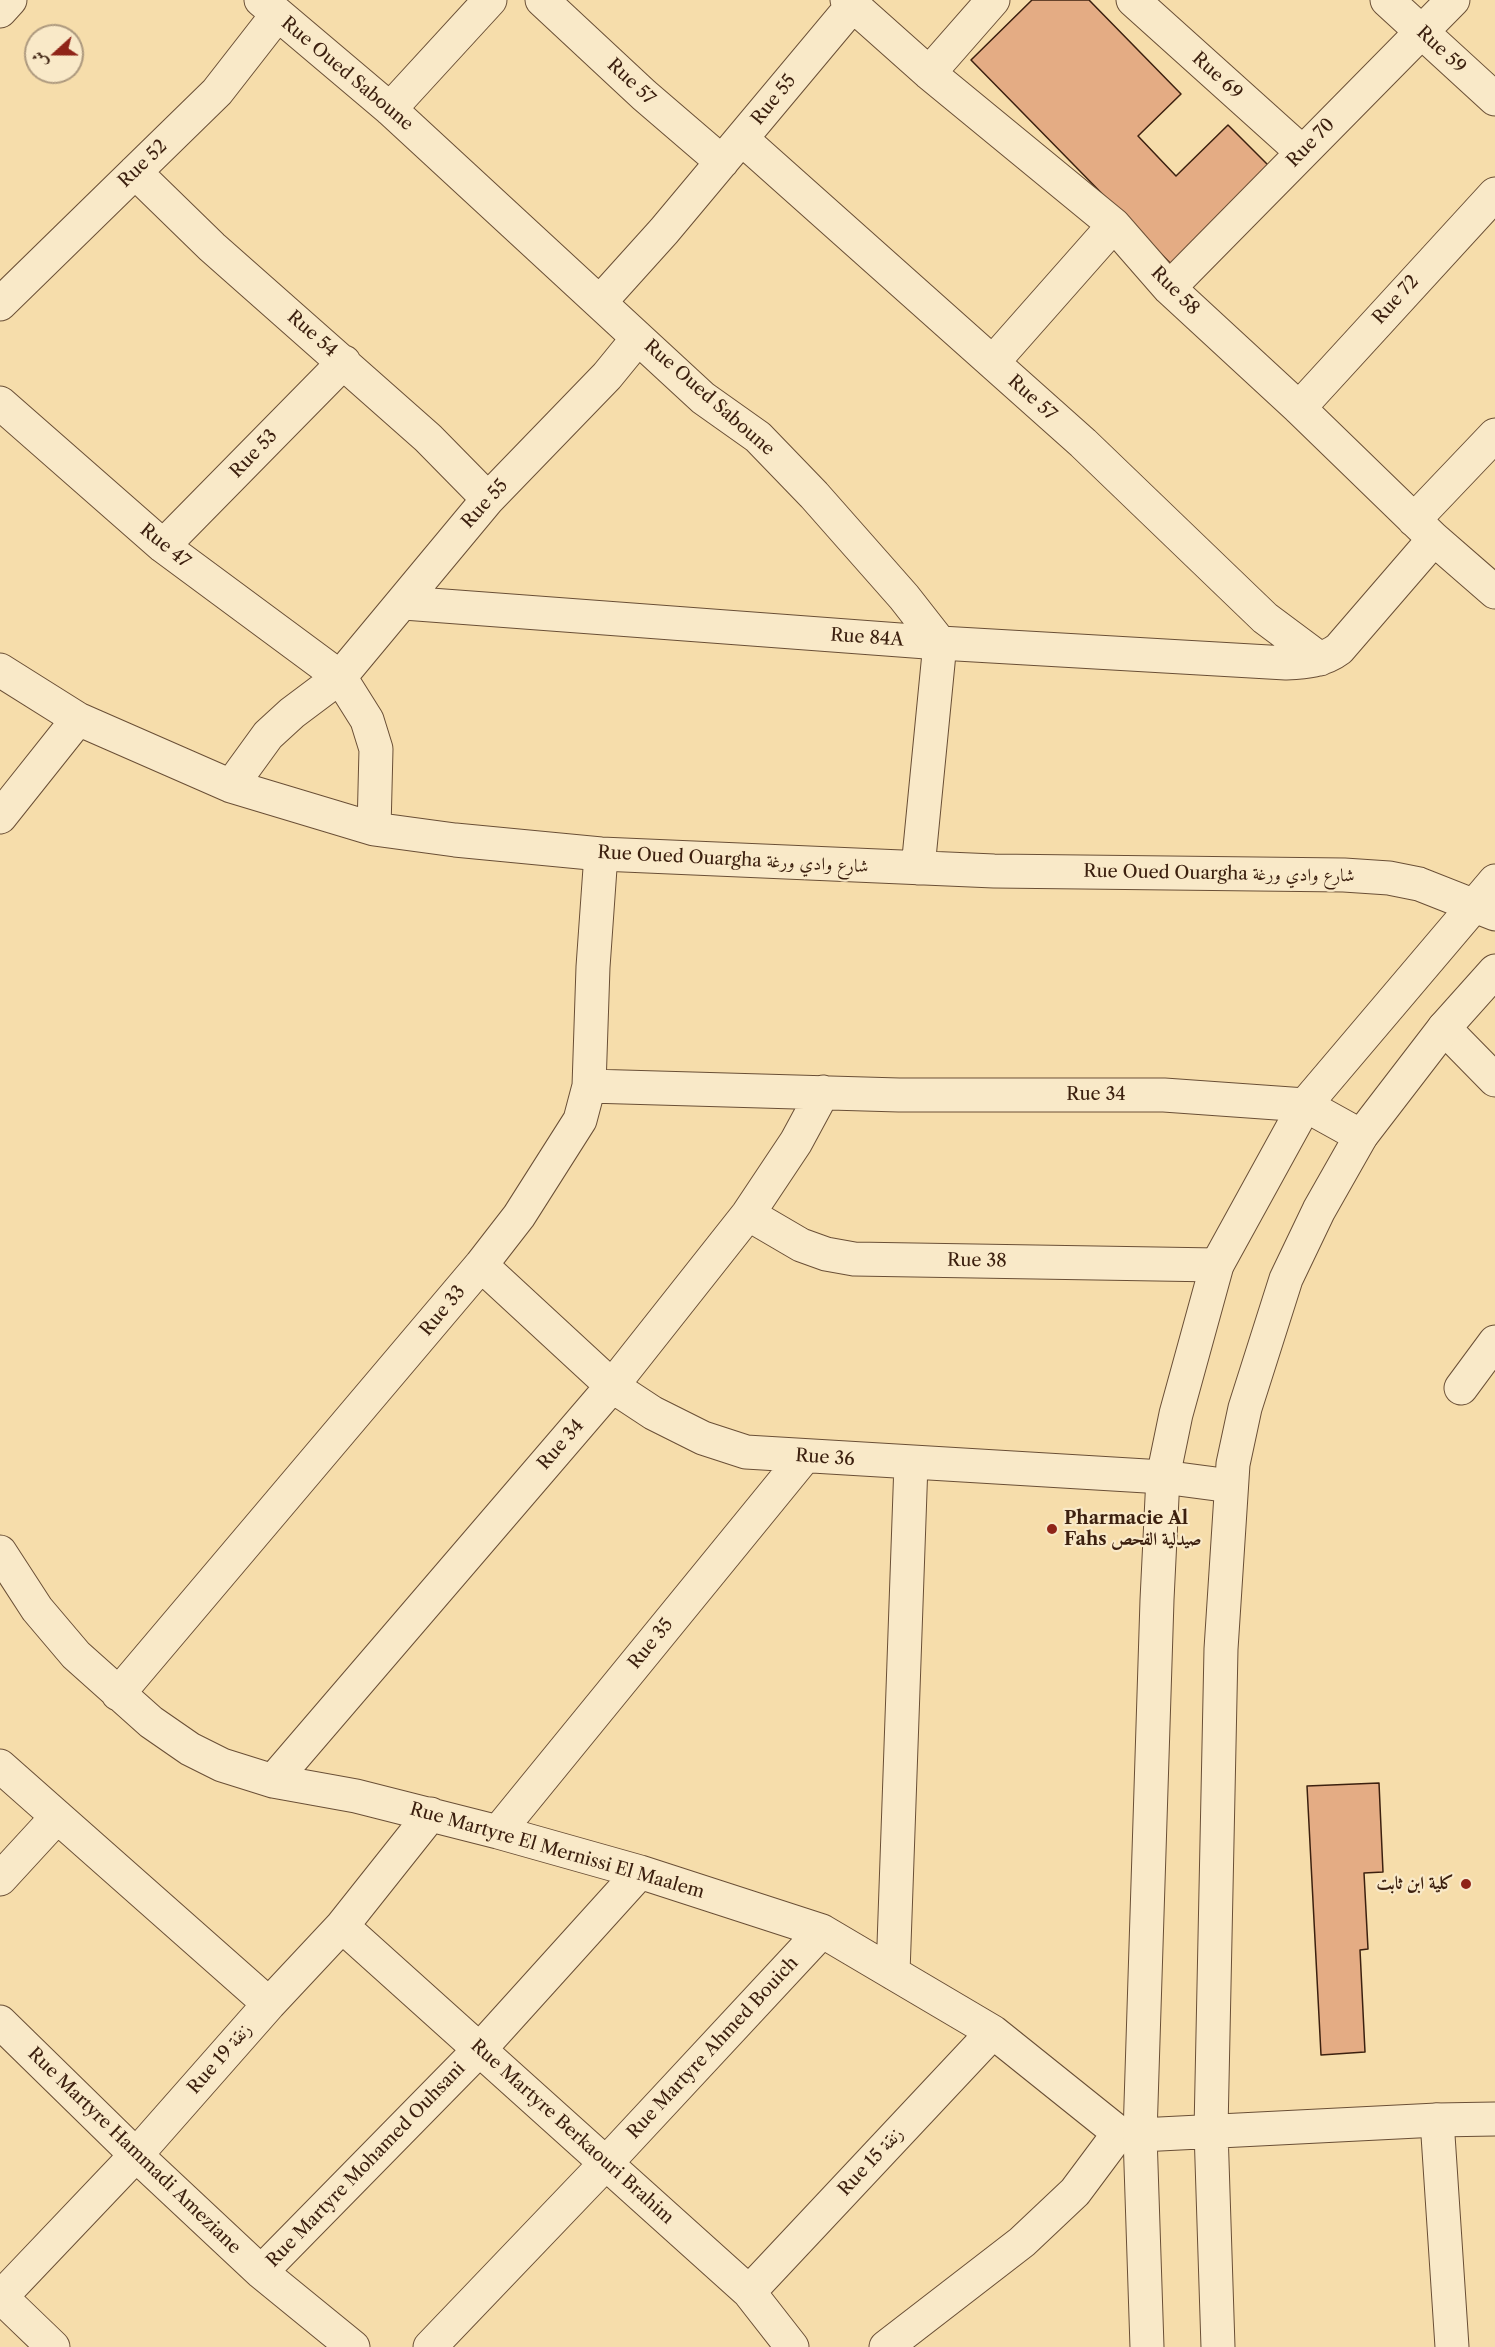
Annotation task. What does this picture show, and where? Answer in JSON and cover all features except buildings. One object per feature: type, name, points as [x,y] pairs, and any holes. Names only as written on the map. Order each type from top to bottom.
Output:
[{"type":"street","points":[[0,11],[10,0]]},
{"type":"street","points":[[390,110],[490,0]]},
{"type":"street","name":"Rue 57","points":[[542,0],[644,95],[732,151],[993,362],[1083,443],[1265,618],[1325,657]]},
{"type":"street","points":[[929,73],[993,0]]},
{"type":"street","name":"Rue 69","points":[[1133,0],[1302,152]]},
{"type":"street","name":"Rue 59","points":[[1388,0],[1495,99]]},
{"type":"street","name":"Rue 70","points":[[1169,288],[1453,0]]},
{"type":"street","name":"Rue 55","points":[[600,302],[732,151],[850,3]]},
{"type":"street","name":"Rue 58","points":[[850,3],[929,73],[1114,225],[1169,288],[1299,408],[1424,530],[1495,592]]},
{"type":"street","name":"Rue Oued Saboune","points":[[269,8],[390,110],[703,398],[758,438],[863,549],[940,644]]},
{"type":"street","name":"Rue 52","points":[[0,304],[216,92],[269,8]]},
{"type":"street","name":"Rue 54","points":[[135,172],[212,247],[428,438],[488,499]]},
{"type":"street","name":"Rue 72","points":[[1299,408],[1495,194]]},
{"type":"street","points":[[993,362],[1114,225]]},
{"type":"street","name":"Rue 55","points":[[231,786],[268,735],[292,713],[340,677],[404,603],[488,499],[607,376],[638,338]]},
{"type":"street","name":"Rue 53","points":[[163,546],[344,362]]},
{"type":"street","name":"Rue 47","points":[[0,403],[163,546],[340,677]]},
{"type":"street","points":[[1325,657],[1362,624],[1424,530],[1495,435]]},
{"type":"street","name":"Rue 84A","points":[[404,603],[940,644],[1286,663],[1325,657]]},
{"type":"street","points":[[918,868],[940,644]]},
{"type":"street","name":"Rue Oued Ouargha شارع وادي ورغة","points":[[0,670],[78,719],[231,786],[374,828],[455,840],[601,854],[918,868],[1378,877],[1488,900]]},
{"type":"street","points":[[340,677],[367,720],[376,749],[374,828]]},
{"type":"street","points":[[0,817],[78,719]]},
{"type":"street","name":"Rue 33","points":[[118,1694],[481,1265],[519,1216],[580,1120],[589,1086],[593,967],[601,854]]},
{"type":"street","points":[[1147,2347],[1130,2134],[1163,1477],[1176,1414],[1216,1265],[1305,1105],[1488,900]]},
{"type":"street","points":[[1218,2347],[1211,2130],[1221,1649],[1233,1464],[1245,1408],[1286,1279],[1319,1210],[1361,1136],[1444,1028],[1495,971]]},
{"type":"street","points":[[1444,1028],[1495,1080]]},
{"type":"street","name":"Rue 34","points":[[589,1086],[898,1095],[1164,1095],[1305,1105],[1361,1136]]},
{"type":"street","name":"Rue 34","points":[[273,1780],[612,1386],[748,1214],[796,1142],[824,1092]]},
{"type":"street","name":"Rue 38","points":[[748,1214],[801,1245],[826,1254],[854,1259],[1216,1265]]},
{"type":"street","name":"Rue 36","points":[[481,1265],[612,1386],[653,1413],[703,1438],[746,1452],[1163,1477],[1231,1486]]},
{"type":"street","points":[[1461,1388],[1495,1342]]},
{"type":"street","name":"Rue 35","points":[[498,1832],[804,1457]]},
{"type":"street","points":[[894,1973],[911,1463]]},
{"type":"street","name":"Rue Martyre El Mernissi El Maalem","points":[[0,1552],[37,1610],[76,1655],[151,1722],[190,1749],[222,1765],[273,1780],[356,1796],[498,1832],[640,1872],[822,1931],[993,2032],[1130,2134]]},
{"type":"street","points":[[0,1766],[269,2004]]},
{"type":"street","name":"Rue 19 زنقة","points":[[1,2296],[136,2155],[269,2004],[342,1926],[431,1814]]},
{"type":"street","points":[[0,1878],[57,1817]]},
{"type":"street","name":"Rue Martyre Mohamed Ouhsani","points":[[261,2272],[480,2049],[640,1872]]},
{"type":"street","name":"Rue Martyre Berkaouri Brahim","points":[[342,1926],[749,2292],[792,2347]]},
{"type":"street","name":"Rue Martyre Ahmed Bouich","points":[[430,2347],[607,2162],[822,1931]]},
{"type":"street","name":"Rue Martyre Hammadi Ameziane","points":[[0,2022],[136,2155],[261,2272],[353,2347]]},
{"type":"street","name":"Rue 15 زنقة","points":[[749,2292],[993,2032]]},
{"type":"street","points":[[886,2347],[1022,2241],[1075,2192],[1130,2134],[1495,2119]]},
{"type":"street","points":[[1437,2120],[1452,2347]]},
{"type":"street","points":[[1,2296],[53,2347]]},
{"type":"place","name":"Pharmacie Al Fahs صيدلية الفحص","points":[[1052,1529]]},
{"type":"place","name":"كلية ابن ثابت","points":[[1466,1884]]}]
